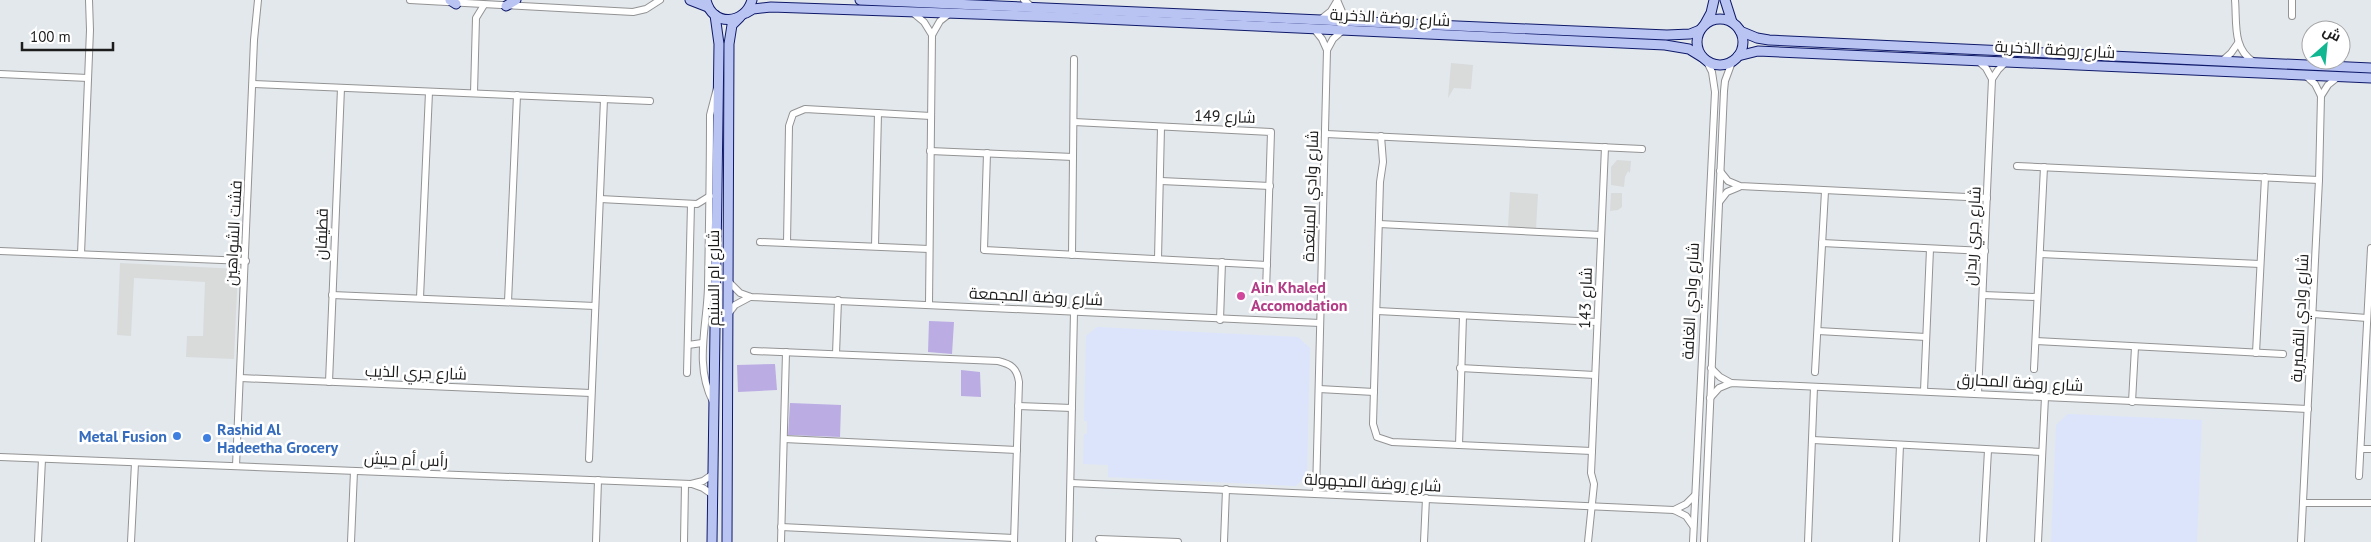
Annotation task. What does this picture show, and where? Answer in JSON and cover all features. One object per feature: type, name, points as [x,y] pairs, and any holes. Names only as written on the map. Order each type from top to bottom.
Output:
[{"type":"street","points":[[81,254],[90,30],[89,0]]},
{"type":"street","name":"فشت الشواهين","points":[[236,466],[258,0]]},
{"type":"street","points":[[410,0],[633,12],[646,9],[660,0]]},
{"type":"street","points":[[506,6],[516,0]]},
{"type":"street","points":[[690,0],[707,4],[715,15]]},
{"type":"street","name":"شارع ام السنيم","points":[[727,542],[729,44],[732,25],[743,15],[752,0]]},
{"type":"street","name":"شارع روضة الذخرية","points":[[860,0],[1034,9],[1321,18],[1667,35],[1690,34],[1702,27]]},
{"type":"street","points":[[993,6],[1005,0]]},
{"type":"street","points":[[1024,0],[1034,9]]},
{"type":"street","points":[[1071,10],[1072,0]]},
{"type":"street","points":[[1714,0],[1711,13],[1702,27],[1696,44],[1704,59],[1720,66],[1735,59],[1743,44],[1740,31],[1732,22],[1725,0]]},
{"type":"street","points":[[2236,0],[2238,43],[2244,55],[2255,63]]},
{"type":"street","points":[[2292,0],[2292,16]]},
{"type":"street","points":[[1321,18],[1331,11],[1337,1]]},
{"type":"street","points":[[1337,1],[1343,14],[1355,21]]},
{"type":"street","points":[[468,4],[476,18]]},
{"type":"street","points":[[474,94],[476,18],[484,5]]},
{"type":"street","name":"شارع روضة الذخرية","points":[[715,15],[727,20],[743,15],[753,9],[771,7],[1343,30],[1666,45],[1689,49],[1704,59]]},
{"type":"street","points":[[912,12],[924,22],[932,35]]},
{"type":"street","points":[[928,304],[932,35],[940,20],[949,14]]},
{"type":"street","name":"شارع ام السنيم","points":[[712,542],[719,85],[719,44],[715,15]]},
{"type":"street","points":[[1702,27],[1718,19],[1732,22]]},
{"type":"street","points":[[1314,29],[1322,38],[1328,50]]},
{"type":"street","points":[[1328,50],[1333,39],[1343,30]]},
{"type":"street","name":"شارع روضة الذخرية","points":[[1740,31],[1757,38],[1769,40],[2371,68]]},
{"type":"street","points":[[2222,61],[2238,43]]},
{"type":"street","name":"شارع وادي المبتعدة","points":[[1316,493],[1328,50]]},
{"type":"street","name":"شارع روضة الذخرية","points":[[1735,59],[1758,50],[2371,78]]},
{"type":"street","points":[[1072,255],[1074,59]]},
{"type":"street","name":"شارع وادي الغافة","points":[[1693,542],[1715,92],[1712,72],[1704,59]]},
{"type":"street","name":"شارع وادي الغافة","points":[[1704,542],[1724,91],[1728,72],[1735,59]]},
{"type":"street","points":[[1977,60],[1986,68],[1992,80]]},
{"type":"street","points":[[1992,80],[2006,62]]},
{"type":"street","points":[[0,74],[88,78]]},
{"type":"street","points":[[2305,76],[2315,84],[2321,96]]},
{"type":"street","points":[[2321,96],[2328,85],[2338,77]]},
{"type":"street","name":"شارع جري ربدان","points":[[1978,394],[1992,80]]},
{"type":"street","points":[[253,84],[650,101]]},
{"type":"street","name":"شارع ام السنيم","points":[[714,405],[705,383],[701,354],[707,302],[710,211],[710,115],[713,99],[719,85]]},
{"type":"street","name":"قطيفان","points":[[329,382],[341,88]]},
{"type":"street","points":[[420,298],[429,92]]},
{"type":"street","points":[[508,302],[517,95]]},
{"type":"street","name":"شارع وادي القميرية","points":[[2302,542],[2319,180],[2321,96]]},
{"type":"street","points":[[588,459],[604,99]]},
{"type":"street","points":[[787,243],[789,126],[793,114],[805,109],[931,116]]},
{"type":"street","points":[[875,246],[878,113]]},
{"type":"street","name":"شارع 149","points":[[1074,122],[1271,132],[1266,292]]},
{"type":"street","points":[[1158,259],[1161,127]]},
{"type":"street","points":[[1326,134],[1642,149]]},
{"type":"street","points":[[1381,136],[1383,162],[1380,182],[1374,431],[1383,440],[1592,451]]},
{"type":"street","name":"شارع 143","points":[[1588,542],[1594,484],[1591,473],[1605,147]]},
{"type":"street","points":[[930,151],[1073,157]]},
{"type":"street","points":[[987,153],[984,250],[1267,265]]},
{"type":"street","points":[[2017,166],[2319,180]]},
{"type":"street","points":[[2034,369],[2044,167]]},
{"type":"street","points":[[1720,171],[1728,181],[1740,186],[1987,198]]},
{"type":"street","points":[[2256,353],[2265,177]]},
{"type":"street","points":[[1161,181],[1270,186]]},
{"type":"street","points":[[1719,203],[1727,192],[1740,186]]},
{"type":"street","points":[[1815,372],[1825,191]]},
{"type":"street","points":[[694,204],[710,196]]},
{"type":"street","points":[[600,199],[694,204],[710,211]]},
{"type":"street","points":[[687,374],[694,204]]},
{"type":"street","points":[[1379,224],[1601,234]]},
{"type":"street","points":[[760,242],[929,249]]},
{"type":"street","points":[[1822,243],[1985,251]]},
{"type":"street","points":[[2360,476],[2368,361],[2371,248]]},
{"type":"street","points":[[1924,392],[1930,249]]},
{"type":"street","points":[[0,251],[246,261]]},
{"type":"street","points":[[2040,254],[2260,264]]},
{"type":"street","points":[[1220,320],[1222,262]]},
{"type":"street","points":[[728,281],[735,290],[751,297]]},
{"type":"street","points":[[332,295],[595,306]]},
{"type":"street","points":[[1983,295],[2037,297]]},
{"type":"street","points":[[728,315],[739,301],[751,297]]},
{"type":"street","name":"شارع روضة المجمعة","points":[[751,297],[928,304],[1220,320],[1320,323]]},
{"type":"street","points":[[836,354],[838,300]]},
{"type":"street","points":[[1070,542],[1074,312]]},
{"type":"street","points":[[1377,312],[1598,322]]},
{"type":"street","points":[[2313,314],[2368,318]]},
{"type":"street","points":[[1459,445],[1462,316]]},
{"type":"street","points":[[1818,331],[1926,337]]},
{"type":"street","points":[[2036,341],[2282,354]]},
{"type":"street","points":[[688,348],[702,343]]},
{"type":"street","points":[[2132,402],[2135,347]]},
{"type":"street","points":[[688,348],[701,354]]},
{"type":"street","points":[[754,351],[1007,363],[1014,366],[1018,373],[1014,540],[781,527]]},
{"type":"street","points":[[781,542],[786,352]]},
{"type":"street","points":[[1460,368],[1595,374]]},
{"type":"street","points":[[1712,368],[1720,377],[1731,383]]},
{"type":"street","name":"شارع جري الذيب","points":[[240,378],[591,393]]},
{"type":"street","points":[[1710,398],[1719,388],[1731,383]]},
{"type":"street","name":"شارع روضة المحارق","points":[[1731,383],[2308,409]]},
{"type":"street","points":[[1808,542],[1814,387]]},
{"type":"street","points":[[1319,389],[1374,392]]},
{"type":"street","points":[[2038,542],[2045,398]]},
{"type":"street","points":[[1018,406],[1072,408]]},
{"type":"street","points":[[784,439],[1017,450]]},
{"type":"street","points":[[1812,440],[2042,452]]},
{"type":"street","points":[[1896,542],[1900,445]]},
{"type":"street","points":[[2361,449],[2371,449]]},
{"type":"street","points":[[1984,542],[1988,450]]},
{"type":"street","name":"رأس أم حيش","points":[[0,457],[688,484],[703,488],[712,496]]},
{"type":"street","points":[[38,542],[42,459]]},
{"type":"street","points":[[131,542],[135,463]]},
{"type":"street","points":[[351,542],[354,471]]},
{"type":"street","name":"رأس أم حيش","points":[[688,484],[703,481],[713,474]]},
{"type":"street","points":[[596,542],[598,480]]},
{"type":"street","name":"شارع روضة المجهولة","points":[[1071,483],[1674,510]]},
{"type":"street","points":[[684,542],[688,484]]},
{"type":"street","points":[[1224,542],[1226,489]]},
{"type":"street","points":[[1674,510],[1686,504],[1695,495]]},
{"type":"street","points":[[1424,542],[1426,498]]},
{"type":"street","points":[[2303,503],[2371,503]]},
{"type":"street","points":[[1674,510],[1686,516],[1694,526]]},
{"type":"street","points":[[1099,539],[1178,542]]},
{"type":"shaded area","points":[[1451,63],[1473,65],[1471,89],[1454,88],[1448,98]]},
{"type":"shaded area","points":[[1617,160],[1631,161],[1630,173],[1628,171],[1625,177],[1624,187],[1611,185],[1611,167]]},
{"type":"shaded area","points":[[1510,192],[1538,194],[1536,229],[1508,227]]},
{"type":"shaded area","points":[[1611,193],[1622,193],[1622,207],[1618,210],[1610,211]]},
{"type":"shaded area","points":[[120,263],[238,269],[234,359],[186,357],[187,336],[203,336],[205,282],[134,278],[131,336],[117,335]]},
{"type":"shaded area","points":[[929,321],[954,322],[952,354],[928,352]]},
{"type":"shaded area","points":[[1097,327],[1298,337],[1310,348],[1307,475],[1296,486],[1108,477],[1108,465],[1083,464],[1084,434],[1087,434],[1087,421],[1084,421],[1086,336]]},
{"type":"shaded area","points":[[775,364],[777,390],[738,392],[737,365]]},
{"type":"shaded area","points":[[961,370],[980,372],[981,397],[961,396]]},
{"type":"shaded area","points":[[790,403],[841,405],[840,437],[788,435]]},
{"type":"shaded area","points":[[2068,414],[2202,420],[2197,542],[2051,542],[2056,425]]},
{"type":"place","name":"Ain Khaled Accomodation","points":[[1241,296]]},
{"type":"place","name":"Metal Fusion","points":[[177,436]]},
{"type":"place","name":"Rashid Al Hadeetha Grocery","points":[[207,438]]}]
